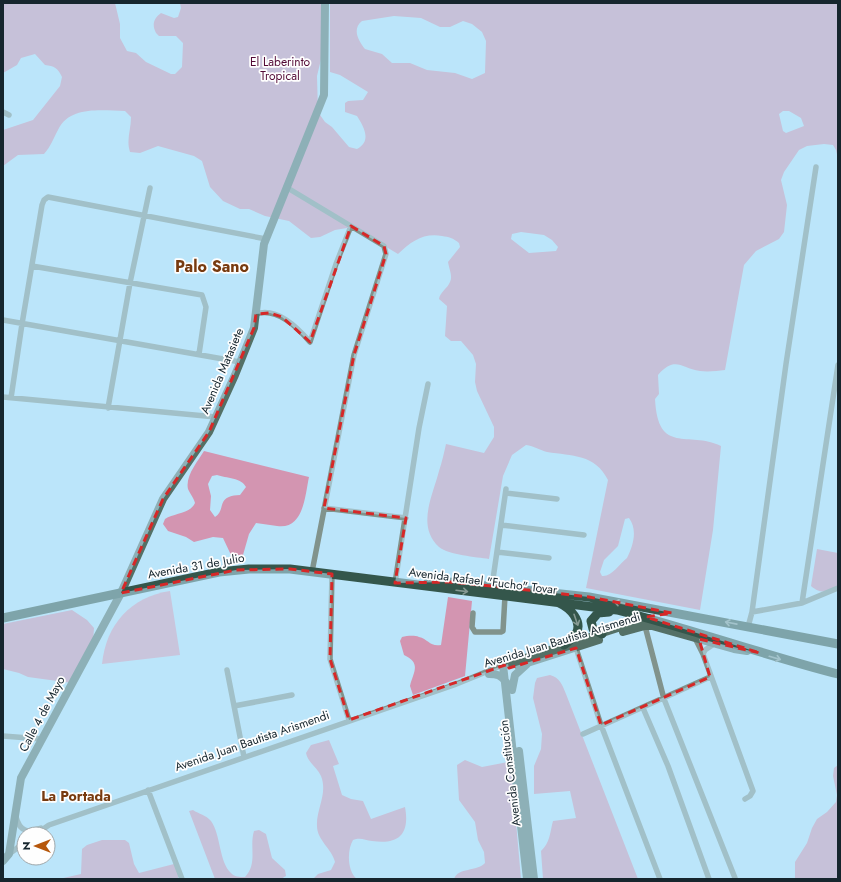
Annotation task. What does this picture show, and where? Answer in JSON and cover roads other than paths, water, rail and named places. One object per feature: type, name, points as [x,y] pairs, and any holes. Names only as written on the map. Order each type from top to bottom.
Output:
[{"type":"main road","name":"Avenida 31 de Julio","points":[[3,618],[236,570],[272,568],[332,574],[395,583]]},
{"type":"main road","name":"Avenida Rafael \"Fucho\" Tovar","points":[[395,583],[449,582],[590,597],[838,644]]},
{"type":"main road","name":"Avenida Rafael \"Fucho\" Tovar","points":[[395,583],[554,601],[617,610],[647,622],[838,674]]},
{"type":"main road","points":[[554,601],[566,606],[576,616],[578,626],[576,634],[564,645]]},
{"type":"main road","points":[[602,634],[593,629],[591,624],[592,618],[598,613],[617,610]]},
{"type":"main road","points":[[647,622],[672,612]]},
{"type":"street","name":"Avenida Matasiete","points":[[121,593],[163,499],[209,432],[254,328],[266,240],[286,186],[324,95],[325,3]]},
{"type":"street","points":[[3,112],[9,115]]},
{"type":"street","points":[[748,627],[752,612],[786,364],[816,167]]},
{"type":"street","points":[[286,186],[384,246],[386,254],[354,355],[312,572]]},
{"type":"street","points":[[108,408],[130,283],[150,188]]},
{"type":"street","points":[[11,398],[42,205],[44,200],[48,197],[266,240]]},
{"type":"street","points":[[256,314],[270,313],[282,317],[301,332],[310,342],[336,264],[351,226]]},
{"type":"street","points":[[32,266],[202,295],[206,306],[199,354]]},
{"type":"street","points":[[3,320],[240,362]]},
{"type":"street","points":[[802,603],[838,365]]},
{"type":"street","points":[[395,583],[419,428],[428,384]]},
{"type":"street","points":[[3,397],[216,417]]},
{"type":"street","points":[[492,586],[506,491],[557,499]]},
{"type":"street","points":[[324,508],[406,518]]},
{"type":"street","points":[[501,525],[584,535]]},
{"type":"street","points":[[497,552],[549,558]]},
{"type":"street","points":[[332,574],[330,659],[349,720]]},
{"type":"street","points":[[752,612],[802,603],[838,588]]},
{"type":"street","name":"Calle 4 de Mayo","points":[[9,854],[21,778],[121,593]]},
{"type":"street","points":[[473,613],[472,627],[475,632],[503,631],[505,596]]},
{"type":"street","points":[[647,622],[664,699],[735,878]]},
{"type":"street","name":"Avenida Juan Bautista Arismendi","points":[[463,681],[489,674],[564,645],[647,622]]},
{"type":"street","name":"Avenida Juan Bautista Arismendi","points":[[647,622],[652,626],[714,644],[760,653]]},
{"type":"street","name":"Avenida Juan Bautista Arismendi","points":[[15,813],[20,827],[28,832],[463,681],[506,667],[530,662],[576,648],[647,622]]},
{"type":"street","points":[[695,638],[703,654],[710,677],[753,791],[750,796],[744,799]]},
{"type":"street","points":[[703,654],[705,650],[714,644]]},
{"type":"street","points":[[576,648],[601,725],[660,879]]},
{"type":"street","points":[[512,690],[515,675],[530,662]]},
{"type":"street","name":"Avenida Constitución","points":[[506,667],[506,682],[527,879]]},
{"type":"street","name":"Avenida Constitución","points":[[506,667],[512,690],[534,879]]},
{"type":"street","points":[[227,670],[244,757]]},
{"type":"street","points":[[489,674],[497,674],[506,682]]},
{"type":"street","points":[[582,734],[664,699],[710,677]]},
{"type":"street","points":[[234,706],[292,695]]},
{"type":"street","points":[[643,708],[668,766],[709,879]]},
{"type":"street","points":[[3,736],[42,739]]},
{"type":"street","points":[[148,790],[181,879]]},
{"type":"street","points":[[3,861],[16,849]]},
{"type":"district","name":"Palo Sano","points":[[212,266]]},
{"type":"district","name":"La Portada","points":[[76,796]]},
{"type":"park label","name":"El Laberinto Tropical","points":[[280,69]]}]
